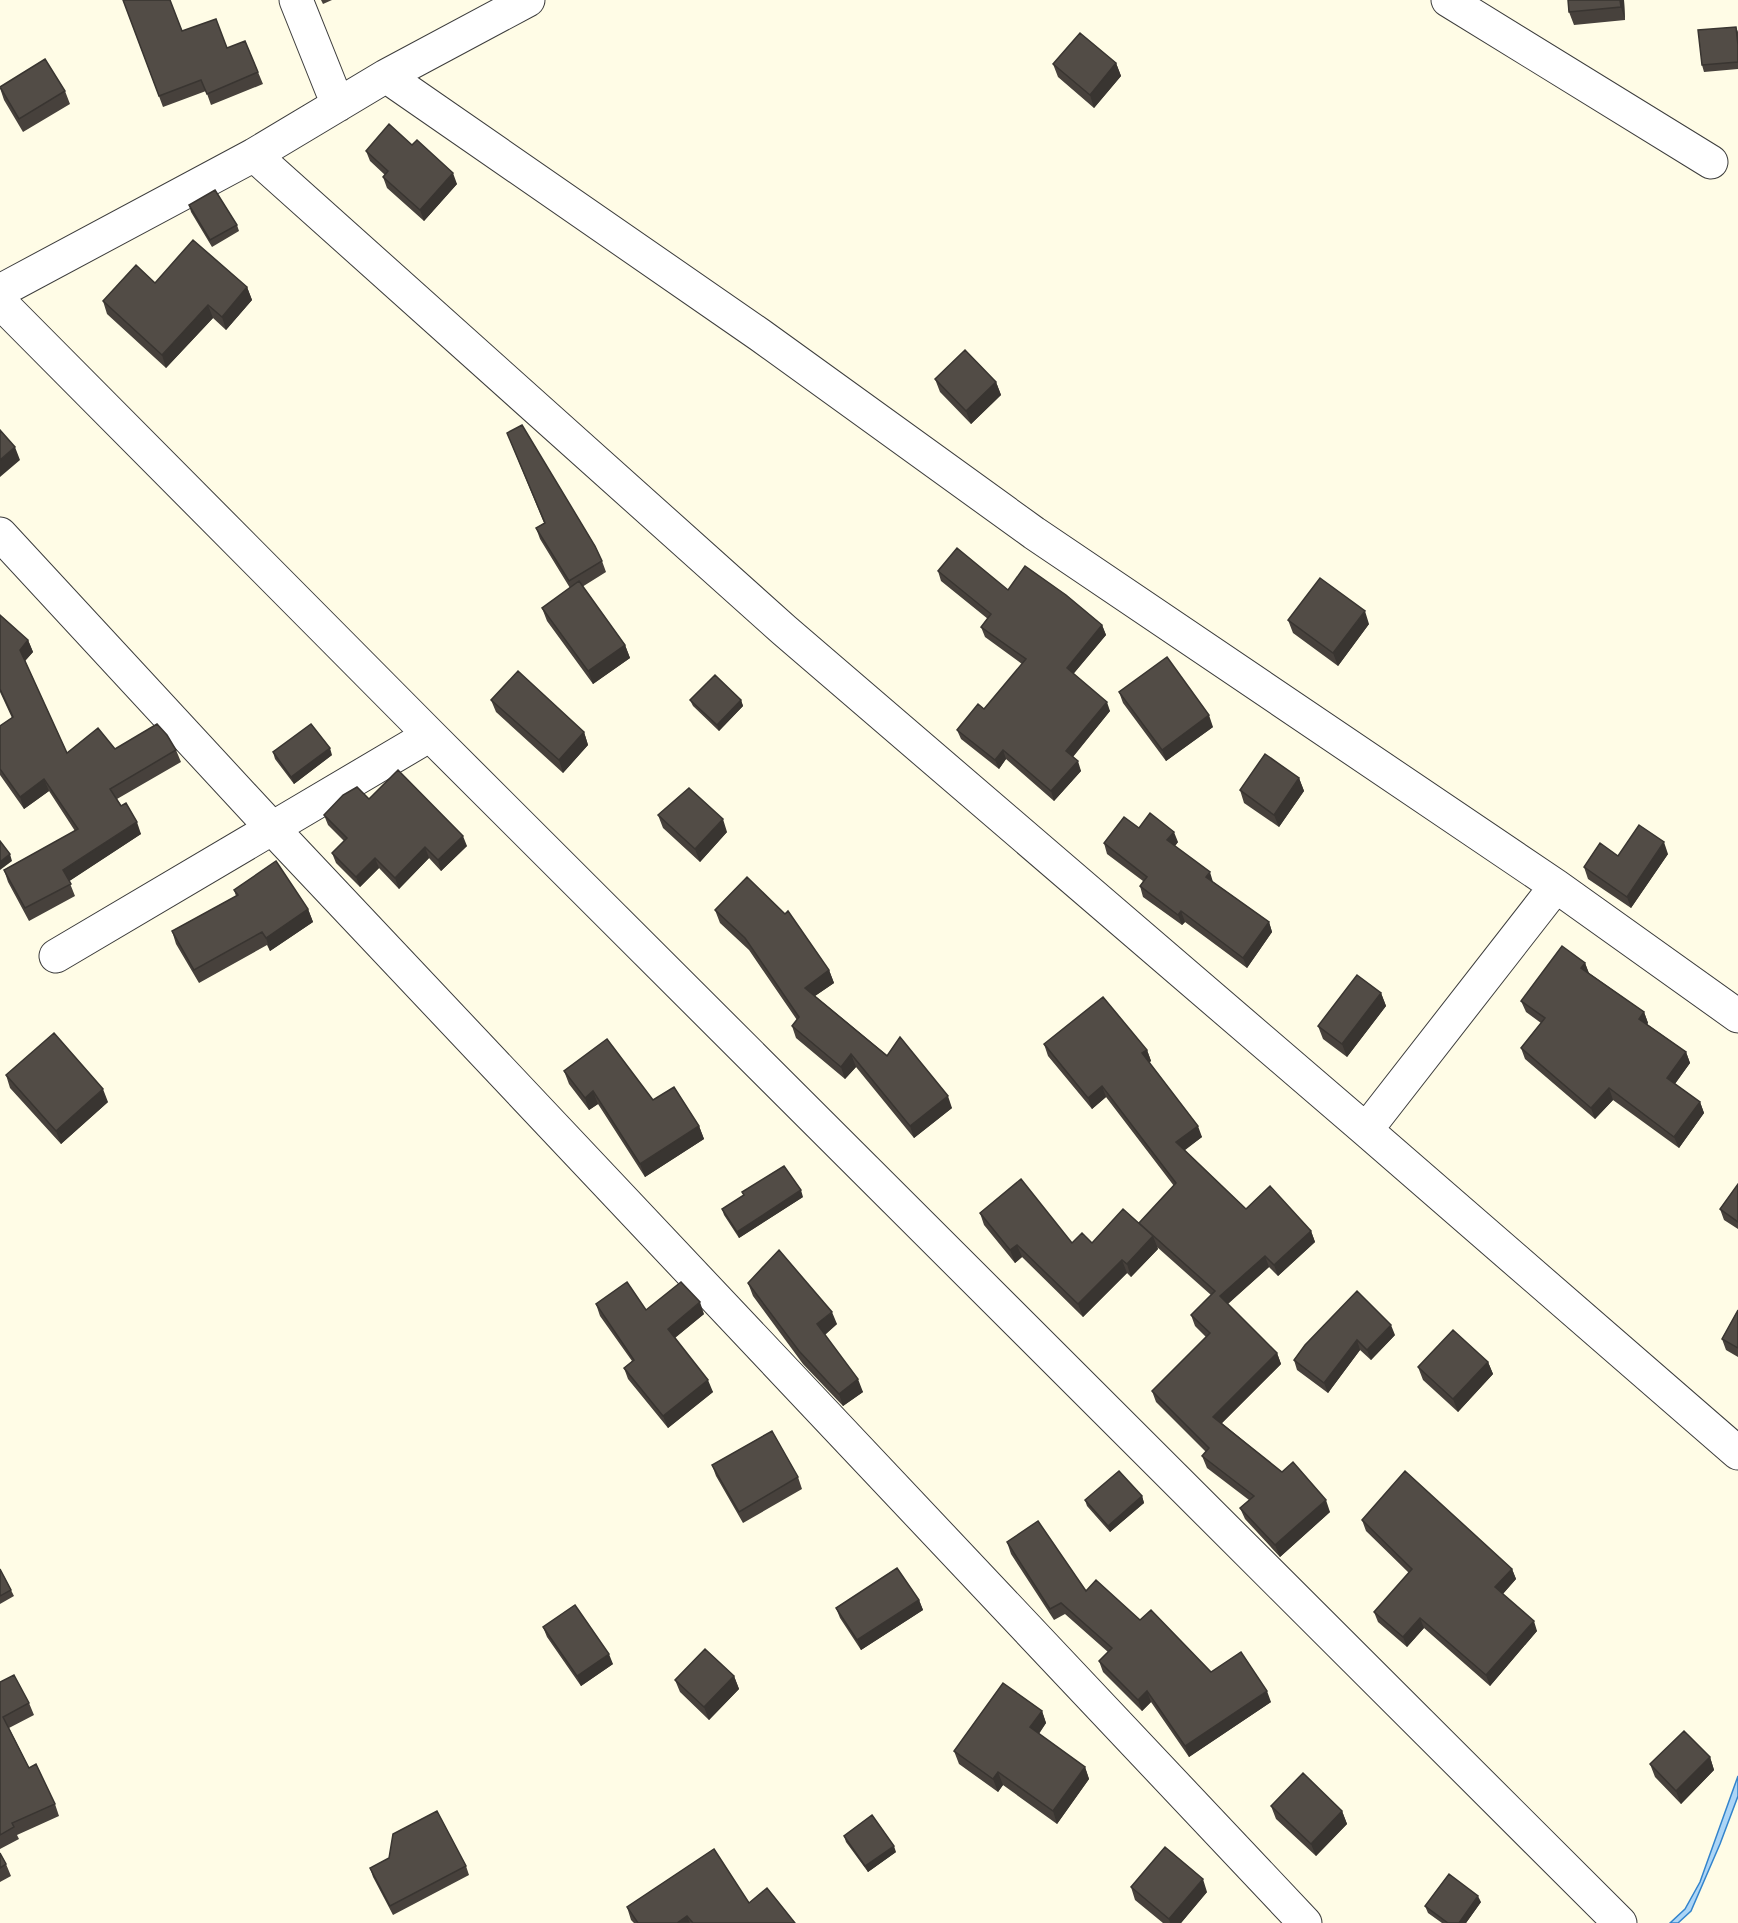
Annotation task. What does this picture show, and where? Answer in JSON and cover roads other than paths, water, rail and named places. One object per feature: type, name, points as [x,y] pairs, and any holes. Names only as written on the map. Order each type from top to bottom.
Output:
[{"type":"street","points":[[296,0],[338,105]]},
{"type":"street","points":[[0,291],[254,154],[386,76],[528,0]]},
{"type":"street","points":[[1448,0],[1711,162]]},
{"type":"street","points":[[386,76],[760,335],[1034,533],[1556,886],[1738,1016]]},
{"type":"street","points":[[254,154],[784,630],[1738,1453]]},
{"type":"street","points":[[0,302],[430,735],[1620,1923]]},
{"type":"street","points":[[0,534],[272,828],[1305,1923]]},
{"type":"street","points":[[56,956],[430,735]]},
{"type":"street","points":[[1366,1130],[1556,886]]},
{"type":"water","points":[[1738,1776],[1738,1796],[1691,1911],[1678,1923],[1670,1923],[1685,1909],[1700,1882]]}]
